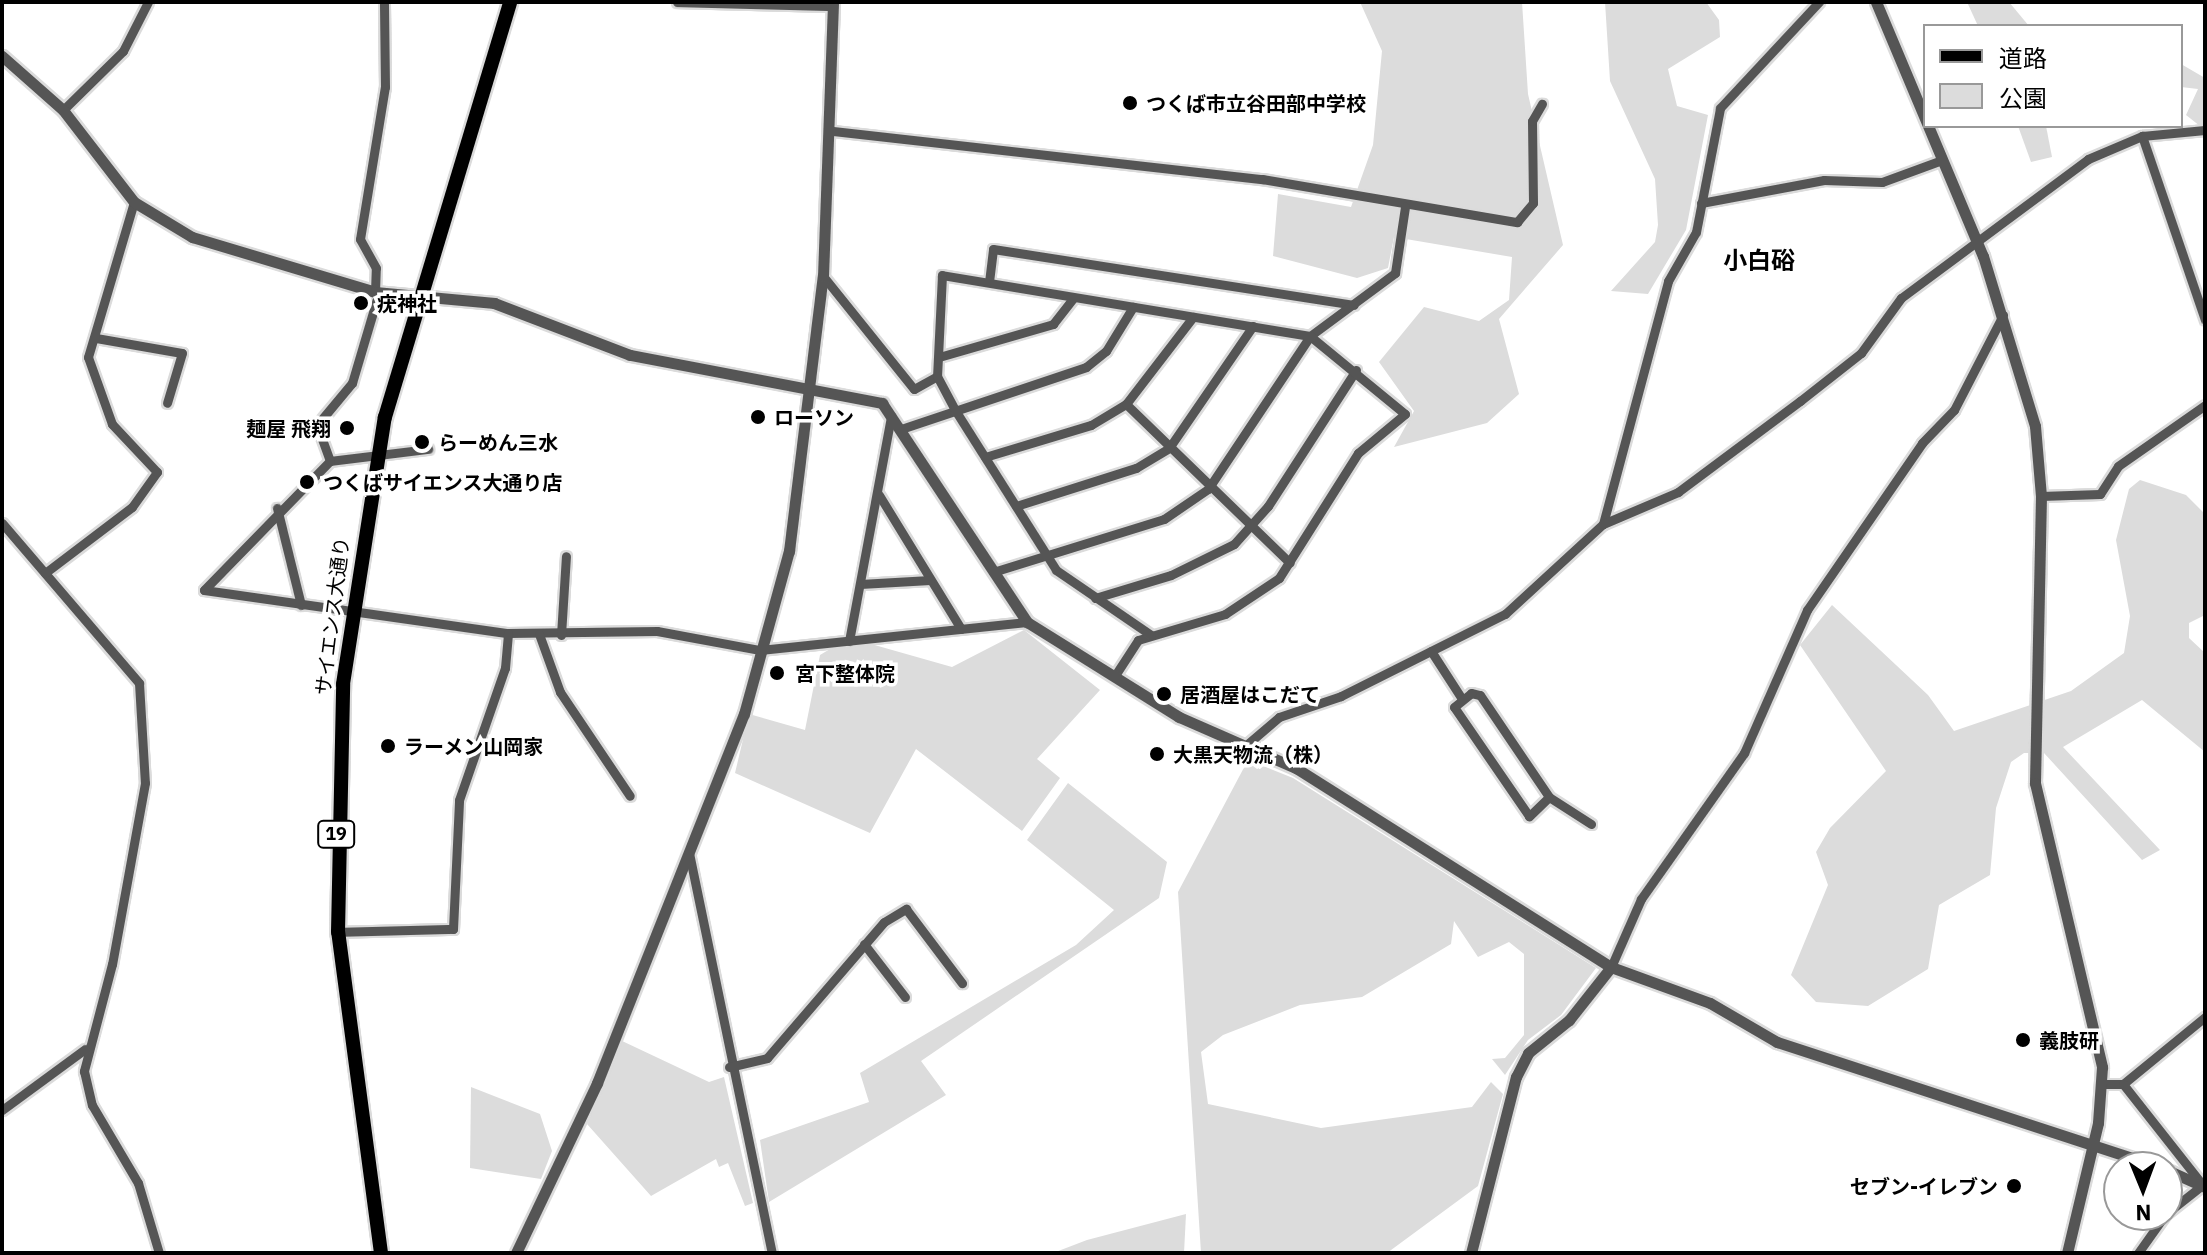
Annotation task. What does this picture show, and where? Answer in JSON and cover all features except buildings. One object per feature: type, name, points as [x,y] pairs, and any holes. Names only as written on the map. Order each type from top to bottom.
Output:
[{"type":"main road","name":"サイエンス大通り","points":[[381,1253],[338,932],[337,769],[350,613],[376,455],[419,293],[510,2]]},
{"type":"street","points":[[63,110],[123,51],[148,2]]},
{"type":"street","points":[[330,461],[317,425],[352,383],[377,292],[376,268],[360,239],[385,87],[384,2]]},
{"type":"street","points":[[516,1253],[597,1083],[744,714],[789,551],[811,386],[823,276],[833,131],[833,4],[677,2]]},
{"type":"street","points":[[1603,524],[1668,281],[1696,232],[1720,108],[1819,2]]},
{"type":"street","points":[[1876,2],[1923,121]]},
{"type":"street","points":[[2,56],[63,110],[134,202],[207,242],[377,292],[419,293],[494,303],[630,355],[868,396],[891,415],[901,429],[1027,622],[1114,677],[1244,747],[1296,768],[1611,967],[1710,1003],[1777,1042],[2116,1151]]},
{"type":"street","points":[[833,131],[1262,179],[1405,207],[1517,222],[1533,203],[1532,121],[1542,104]]},
{"type":"street","points":[[1926,128],[1976,240],[2032,411],[2041,496],[2035,783],[2067,939],[2098,1037],[2102,1084],[2094,1143],[2071,1213],[2067,1253]]},
{"type":"street","points":[[1244,747],[1279,717],[1431,651],[1505,614],[1603,524],[1678,492],[1800,401],[1861,353],[1901,298],[1952,266],[1976,240],[2088,159],[2142,136],[2205,130]]},
{"type":"street","points":[[2142,136],[2205,320]]},
{"type":"street","points":[[1701,203],[1824,180],[1882,182],[1939,161]]},
{"type":"street","points":[[45,573],[132,507],[157,472],[112,424],[97,392],[88,357],[134,202]]},
{"type":"street","points":[[993,572],[1164,519],[1208,489],[1310,336],[1395,273],[1405,207]]},
{"type":"street","points":[[989,282],[993,249],[1354,305]]},
{"type":"street","points":[[1114,677],[1138,640],[1250,602],[1290,563],[1358,453],[1405,414],[1356,370],[1310,336],[942,275],[937,376],[955,410],[1046,555],[1095,598],[1151,635]]},
{"type":"street","points":[[823,276],[914,389],[937,376]]},
{"type":"street","points":[[939,357],[1053,324],[1073,298]]},
{"type":"street","points":[[901,429],[1086,367],[1106,351],[1133,307]]},
{"type":"street","points":[[1471,1253],[1516,1077],[1537,1043],[1569,1020],[1611,967],[1641,899],[1744,753],[1807,610],[1922,443],[1954,410],[2003,315]]},
{"type":"street","points":[[985,457],[1091,425],[1126,404],[1193,317]]},
{"type":"street","points":[[1016,506],[1136,468],[1169,448],[1253,326]]},
{"type":"street","points":[[96,338],[182,353],[167,403]]},
{"type":"street","points":[[1095,598],[1205,561],[1251,528],[1356,370]]},
{"type":"street","points":[[1126,404],[1208,489],[1290,563]]},
{"type":"street","points":[[2041,496],[2100,494],[2118,466],[2205,405]]},
{"type":"street","points":[[849,641],[879,495],[891,415]]},
{"type":"street","points":[[428,449],[330,461],[277,508],[204,590],[508,633],[561,635],[657,631],[760,650],[1027,622]]},
{"type":"street","points":[[879,495],[961,629]]},
{"type":"street","points":[[277,508],[301,605]]},
{"type":"street","points":[[2,523],[80,620],[129,666],[145,715],[145,783],[112,964],[85,1049],[87,1092],[129,1163],[159,1253]]},
{"type":"street","points":[[561,635],[566,556]]},
{"type":"street","points":[[860,584],[930,580]]},
{"type":"street","points":[[338,932],[453,929],[459,800],[505,668],[508,633]]},
{"type":"street","points":[[539,634],[560,692],[630,796]]},
{"type":"street","points":[[1431,651],[1462,699]]},
{"type":"street","points":[[1549,797],[1529,816],[1454,707],[1462,699],[1480,695],[1549,797],[1591,824]]},
{"type":"street","points":[[689,853],[729,1067],[772,1253]]},
{"type":"street","points":[[729,1067],[772,1054],[864,944],[906,909],[962,983]]},
{"type":"street","points":[[864,944],[905,997]]},
{"type":"street","points":[[2102,1084],[2123,1084],[2205,1017]]},
{"type":"street","points":[[2,1110],[85,1049]]},
{"type":"street","points":[[2123,1084],[2204,1185]]},
{"type":"street","points":[[2183,1176],[2204,1185]]},
{"type":"street","points":[[2183,1201],[2204,1185]]},
{"type":"street","points":[[2138,1253],[2154,1231]]},
{"type":"green space","points":[[1360,2],[1522,2],[1528,94],[1563,245],[1499,319],[1519,394],[1487,423],[1394,447],[1414,411],[1379,362],[1424,307],[1479,321],[1509,300],[1512,257],[1394,237],[1388,268],[1357,278],[1273,256],[1278,194],[1351,207],[1373,145],[1382,51]]},
{"type":"green space","points":[[1605,2],[1706,2],[1719,20],[1720,37],[1668,69],[1677,106],[1708,115],[1686,230],[1648,294],[1611,291],[1655,242],[1658,225],[1655,179],[1610,81]]},
{"type":"green space","points":[[1967,2],[2009,2],[2027,24],[1977,24]]},
{"type":"green space","points":[[2183,65],[2205,78],[2205,130],[2186,115],[2198,89],[2183,87]]},
{"type":"green space","points":[[2019,128],[2046,128],[2052,157],[2031,162]]},
{"type":"green space","points":[[2140,480],[2186,495],[2205,514],[2205,615],[2189,623],[2189,638],[2205,653],[2205,752],[2142,700],[2063,747],[2160,850],[2142,860],[2044,753],[2024,753],[2011,762],[1996,808],[1990,875],[1939,905],[1928,969],[1868,1006],[1816,1002],[1791,975],[1828,885],[1816,852],[1830,828],[1886,771],[1800,645],[1832,605],[1928,695],[1954,731],[2071,691],[2124,653],[2130,616],[2116,540],[2129,489]]},
{"type":"green space","points":[[1024,630],[1100,690],[1037,759],[1060,778],[1022,831],[916,749],[870,833],[735,773],[749,714],[805,730],[820,655],[830,649],[871,644],[952,667]]},
{"type":"green space","points":[[1248,760],[1293,778],[1596,968],[1561,1015],[1528,1040],[1505,1075],[1492,1059],[1505,1058],[1524,1035],[1524,954],[1509,942],[1478,957],[1454,921],[1451,944],[1362,997],[1300,1005],[1223,1035],[1201,1052],[1208,1104],[1321,1128],[1472,1107],[1491,1082],[1503,1094],[1478,1186],[1387,1253],[1201,1253],[1178,892]]},
{"type":"green space","points":[[1068,783],[1167,862],[1159,898],[921,1061],[946,1095],[769,1202],[760,1140],[869,1102],[860,1073],[1076,945],[1114,910],[1027,840]]},
{"type":"green space","points":[[620,1040],[709,1082],[724,1077],[753,1203],[745,1206],[728,1163],[719,1167],[716,1159],[651,1196],[587,1124]]},
{"type":"green space","points":[[471,1087],[540,1114],[552,1151],[541,1179],[470,1168]]},
{"type":"green space","points":[[1186,1214],[1184,1253],[1053,1253],[1087,1240]]},
{"type":"place","name":"つくば市立谷田部中学校","points":[[1130,103]]},
{"type":"place","name":"疣神社","points":[[361,303]]},
{"type":"place","name":"ローソン","points":[[758,417]]},
{"type":"place","name":"麺屋 飛翔","points":[[347,428]]},
{"type":"place","name":"らーめん三水","points":[[422,442]]},
{"type":"place","name":"つくばサイエンス大通り店","points":[[307,482]]},
{"type":"place","name":"宮下整体院","points":[[777,673]]},
{"type":"place","name":"居酒屋はこだて","points":[[1164,694]]},
{"type":"place","name":"ラーメン山岡家","points":[[388,746]]},
{"type":"place","name":"大黒天物流（株）","points":[[1157,754]]},
{"type":"place","name":"義肢研","points":[[2023,1040]]},
{"type":"place","name":"セブン-イレブン","points":[[2014,1186]]},
{"type":"district","name":"小白硲","points":[[1759,261]]}]
